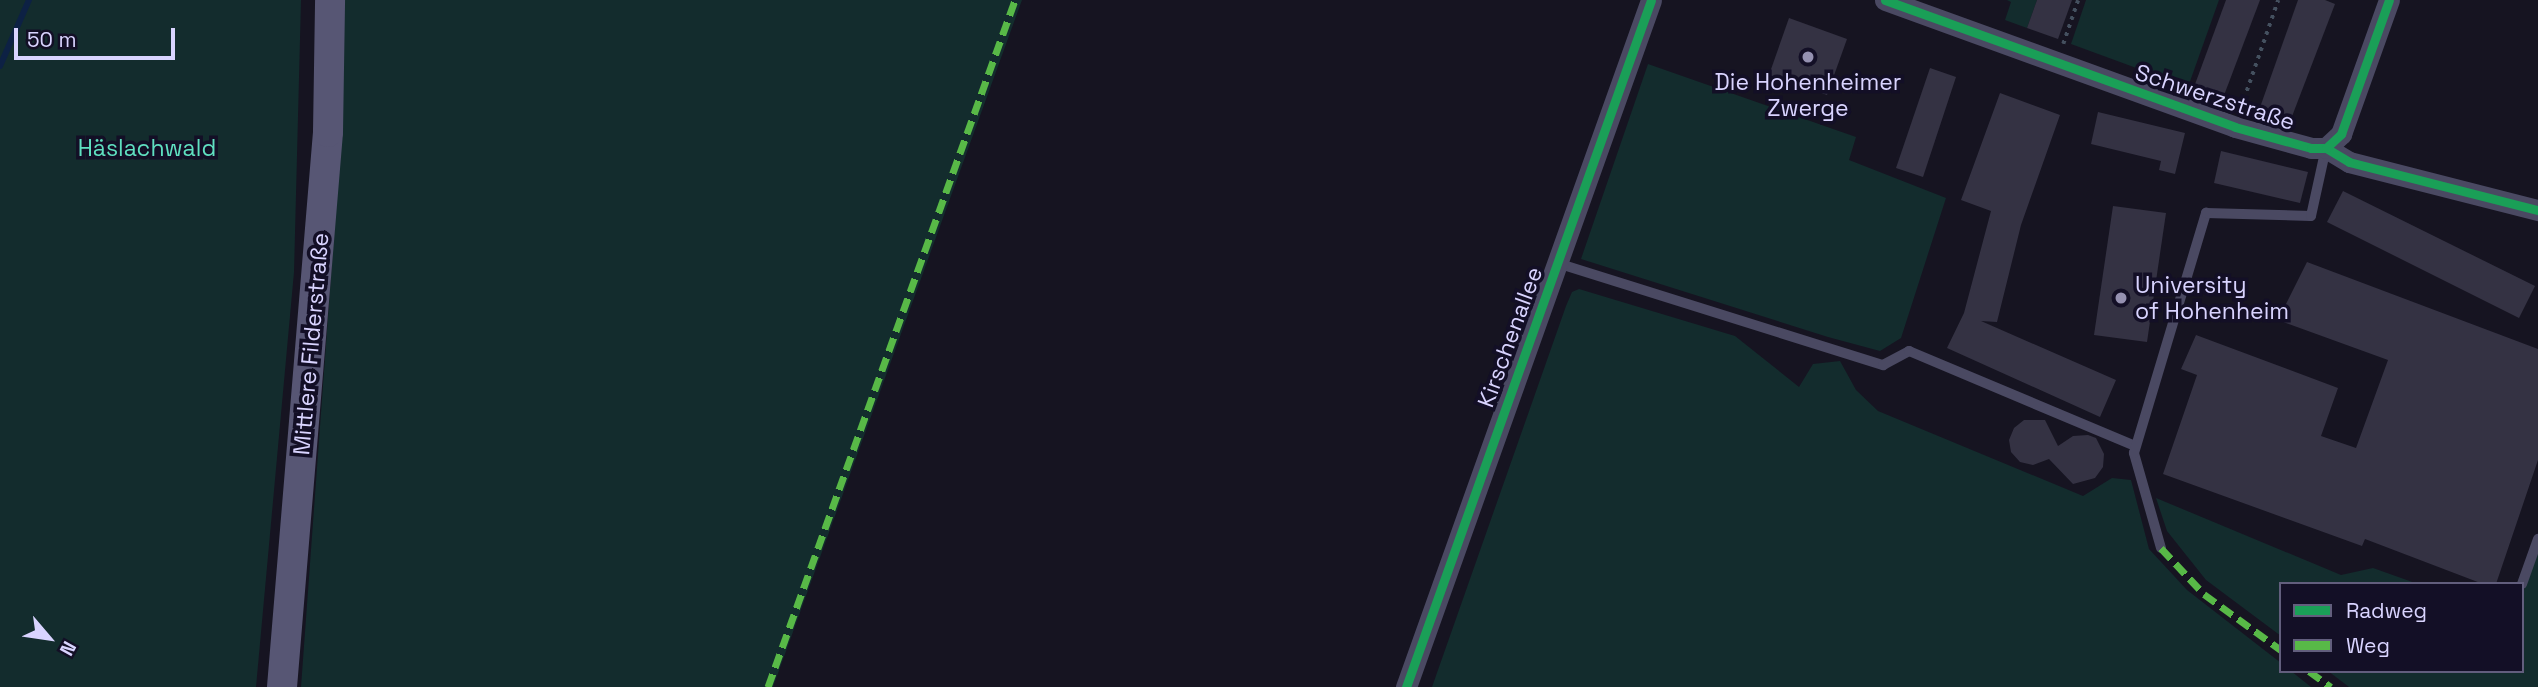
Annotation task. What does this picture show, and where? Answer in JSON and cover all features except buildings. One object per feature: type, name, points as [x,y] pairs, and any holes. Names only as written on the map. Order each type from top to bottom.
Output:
[{"type":"main road","name":"Mittlere Filderstraße","points":[[282,687],[327,145],[330,0]]},
{"type":"street","name":"Kirschenallee","points":[[1406,687],[1651,0]]},
{"type":"street","name":"Schwerzstraße","points":[[1885,0],[2235,127],[2311,148],[2326,148],[2349,162],[2538,211]]},
{"type":"street","points":[[2326,148],[2341,134],[2389,0]]},
{"type":"lane","points":[[2161,548],[2134,453],[2207,213],[2311,216],[2326,148]]},
{"type":"lane","points":[[1557,263],[1883,365],[1909,351],[2135,446]]},
{"type":"lane","points":[[2523,582],[2538,539]]},
{"type":"path","points":[[2057,64],[2078,0]]},
{"type":"path","points":[[2235,127],[2278,0]]},
{"type":"green space","name":"Häslachwald","points":[[0,0],[301,0],[294,272],[256,687],[0,687]]},
{"type":"green space","points":[[342,0],[1022,0],[773,687],[301,687],[341,139]]},
{"type":"green space","points":[[2007,0],[2037,0],[2027,28],[2005,20],[2011,2]]},
{"type":"green space","points":[[2086,0],[2219,0],[2188,87],[2071,44]]},
{"type":"green space","points":[[1648,64],[1856,137],[1849,160],[1946,198],[1901,338],[1880,351],[1581,259]]},
{"type":"green space","points":[[1579,289],[1735,336],[1799,387],[1813,364],[1840,361],[1856,390],[1878,411],[2083,496],[2112,478],[2131,480],[2149,549],[2187,590],[2279,661],[2279,673],[2294,673],[2311,687],[1432,687],[1572,292]]},
{"type":"green space","points":[[2156,498],[2341,575],[2373,568],[2412,582],[2279,582],[2279,635],[2206,580],[2167,531]]},
{"type":"green space","points":[[2538,553],[2538,687],[2349,687],[2331,673],[2524,673],[2524,590]]},
{"type":"waterway","points":[[0,66],[29,0]]},
{"type":"marked path","points":[[768,687],[1015,0]]},
{"type":"marked path","points":[[2161,548],[2204,594],[2279,649]]},
{"type":"marked path","points":[[2312,673],[2331,687]]},
{"type":"cycle path","points":[[1406,687],[1651,0]]},
{"type":"cycle path","points":[[1885,0],[2235,127],[2311,148],[2326,148],[2349,162],[2538,210]]},
{"type":"cycle path","points":[[2326,148],[2341,134],[2389,0]]},
{"type":"place","name":"Die Hohenheimer Zwerge","points":[[1808,57]]},
{"type":"place","name":"University of Hohenheim","points":[[2121,298]]}]
